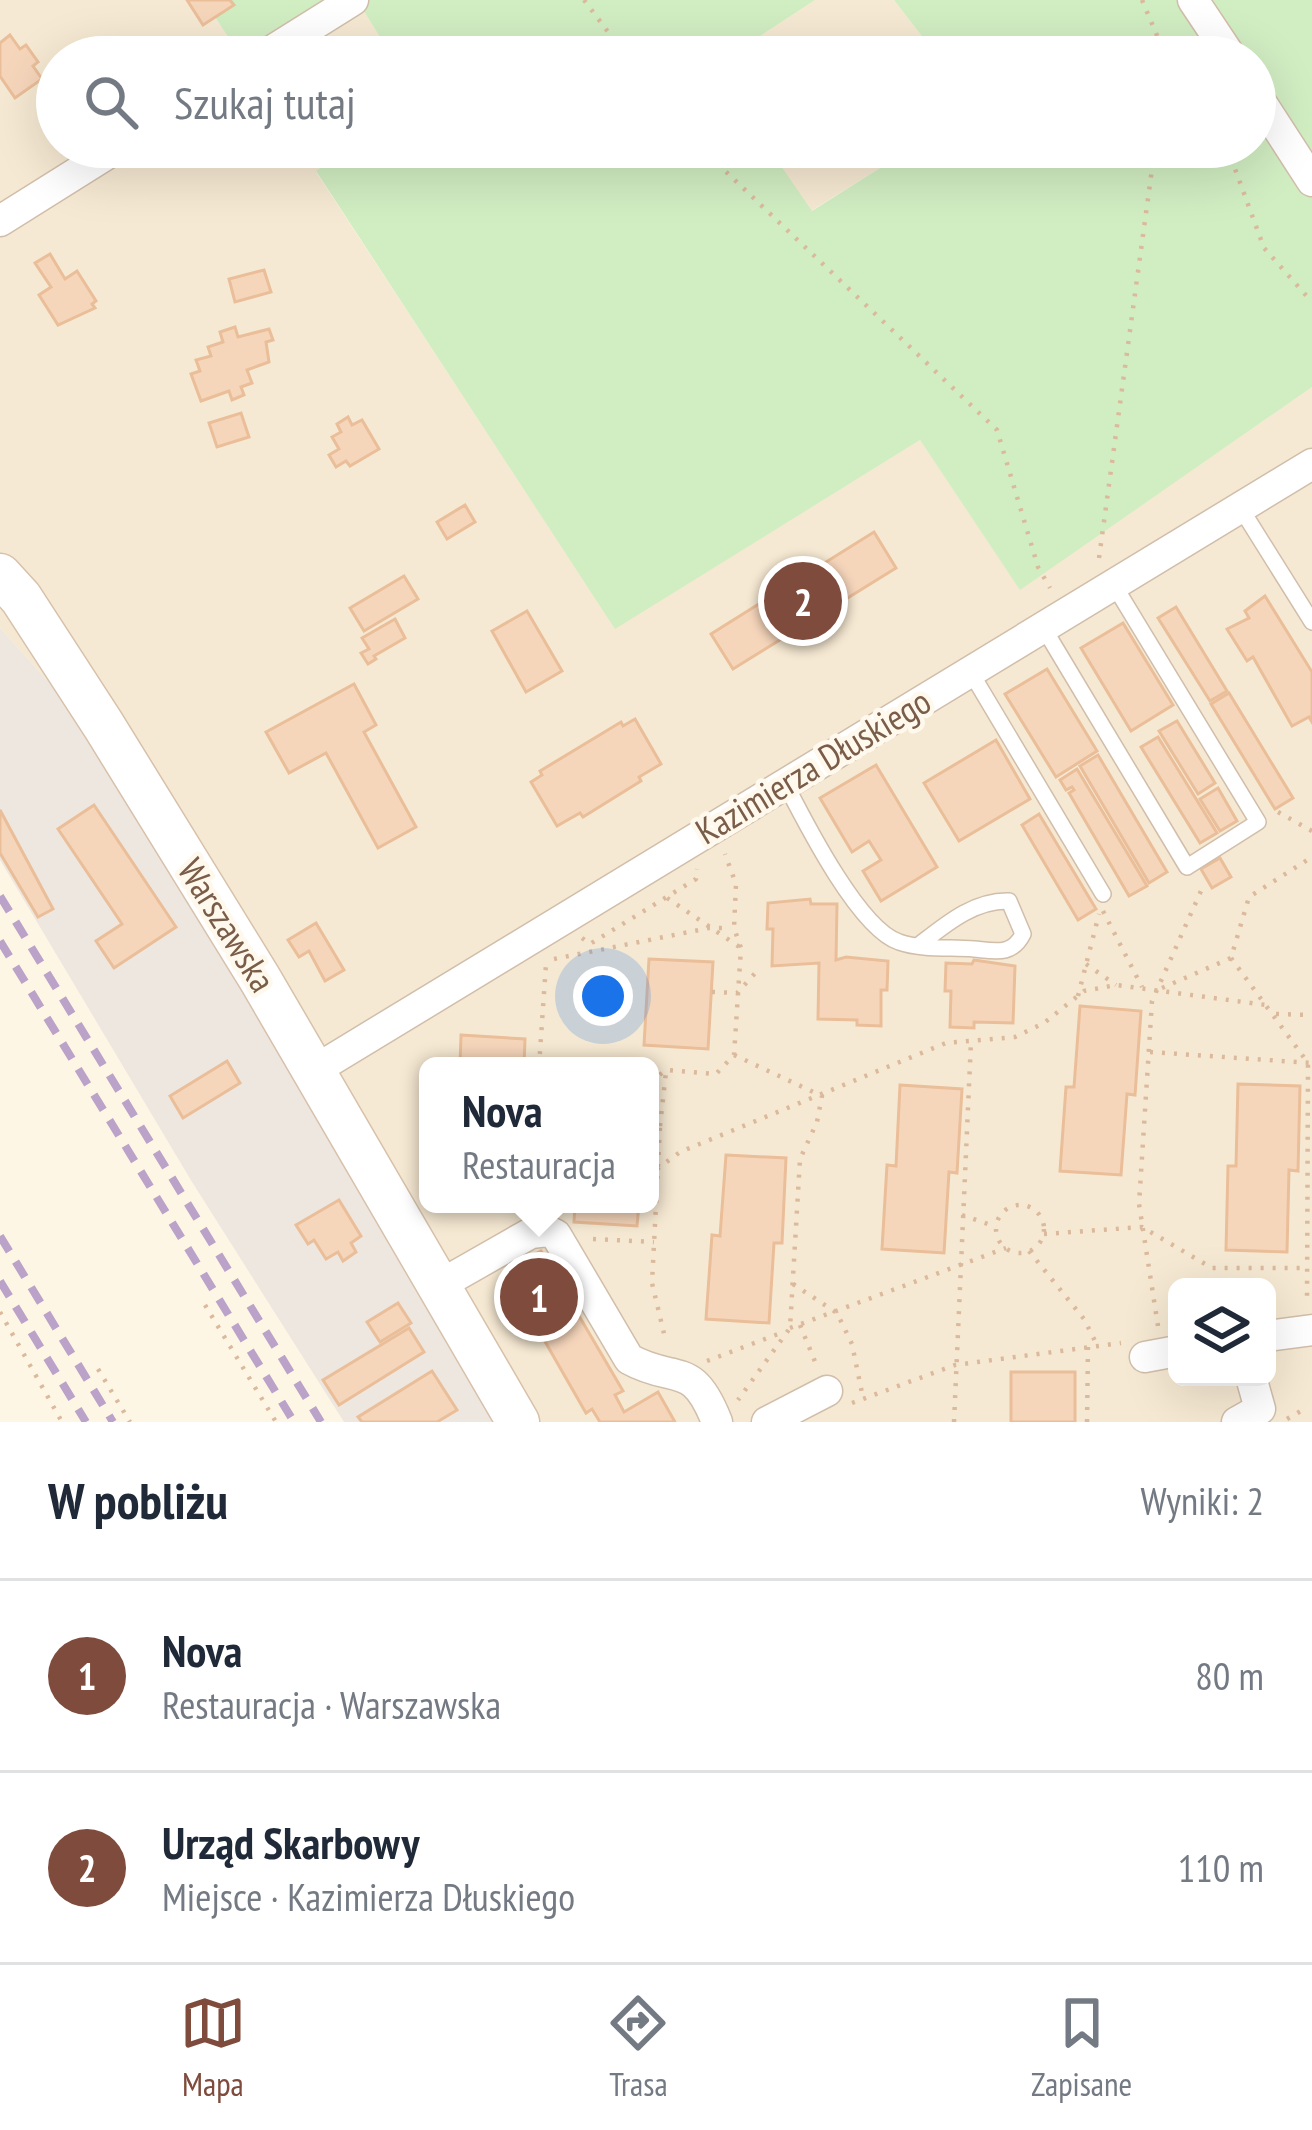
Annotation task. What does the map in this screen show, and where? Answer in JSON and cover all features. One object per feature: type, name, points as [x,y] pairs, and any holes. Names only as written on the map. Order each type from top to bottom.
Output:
[{"type":"main road","name":"Warszawska","points":[[0,575],[21,598],[104,726],[315,1070],[378,1188],[518,1422]]},
{"type":"street","points":[[296,36],[353,0]]},
{"type":"street","points":[[1193,0],[1217,36]]},
{"type":"street","points":[[1276,125],[1312,181]]},
{"type":"street","points":[[0,221],[85,168]]},
{"type":"street","name":"Kazimierza Dłuskiego","points":[[315,1070],[1312,464]]},
{"type":"street","points":[[438,1286],[531,1233],[548,1231],[560,1241],[629,1359],[676,1372],[726,1413]]},
{"type":"street","points":[[1276,1334],[1309,1325]]},
{"type":"street","points":[[1237,1422],[1260,1408],[1254,1386]]},
{"type":"street","points":[[767,1422],[836,1399]]},
{"type":"lane","points":[[1240,507],[1312,622]]},
{"type":"lane","points":[[1054,621],[1187,867],[1258,822],[1104,591]]},
{"type":"lane","points":[[970,671],[1103,894]]},
{"type":"lane","points":[[785,783],[860,912],[886,937],[920,945],[1004,952],[1023,934],[1009,901],[995,901],[949,922],[920,945]]},
{"type":"path","points":[[584,0],[611,36]]},
{"type":"path","points":[[1142,0],[1158,36]]},
{"type":"path","points":[[722,168],[997,430],[1054,621]]},
{"type":"path","points":[[1104,591],[1153,168]]},
{"type":"path","points":[[1235,168],[1264,248],[1312,302]]},
{"type":"path","points":[[1258,822],[1276,811],[1312,831]]},
{"type":"path","points":[[659,1075],[666,1070],[716,1074],[734,1055],[741,948],[734,928],[736,884],[720,843]]},
{"type":"path","points":[[1231,958],[1249,897],[1312,857]]},
{"type":"path","points":[[1160,1349],[1139,1204],[1152,1001],[1202,891],[1187,867]]},
{"type":"path","points":[[665,897],[741,948]]},
{"type":"path","points":[[1078,996],[1101,906],[1143,988]]},
{"type":"path","points":[[539,1057],[546,961],[709,928],[734,928]]},
{"type":"path","points":[[1157,990],[1231,958]]},
{"type":"path","points":[[1231,958],[1310,1063],[1309,1325]]},
{"type":"path","points":[[1086,964],[1116,985]]},
{"type":"path","points":[[712,992],[737,993],[759,969]]},
{"type":"path","points":[[659,1167],[680,1152],[946,1043],[1015,1037],[1044,1023],[1078,996],[1116,985],[1266,1005]]},
{"type":"path","points":[[1273,1014],[1312,1015]]},
{"type":"path","points":[[953,1422],[970,1041]]},
{"type":"path","points":[[1150,1052],[1310,1063]]},
{"type":"path","points":[[734,1055],[822,1096]]},
{"type":"path","points":[[659,1140],[666,1070]]},
{"type":"path","points":[[726,1413],[787,1330],[800,1159],[818,1122],[822,1096]]},
{"type":"path","points":[[1006,1248],[997,1227],[1003,1212],[1024,1205],[1042,1219],[1044,1234]]},
{"type":"path","points":[[655,1213],[652,1283],[676,1372],[1006,1248],[1029,1251],[1084,1319],[1097,1346]]},
{"type":"path","points":[[961,1214],[997,1227]]},
{"type":"path","points":[[1029,1251],[1044,1234],[1142,1227],[1212,1268],[1306,1268]]},
{"type":"path","points":[[560,1241],[653,1242]]},
{"type":"path","points":[[793,1283],[837,1313],[852,1344],[863,1399]]},
{"type":"path","points":[[205,1305],[276,1422]]},
{"type":"path","points":[[0,1312],[62,1422]]},
{"type":"path","points":[[800,1324],[836,1399],[863,1399],[955,1365],[1088,1347],[1087,1422]]},
{"type":"path","points":[[98,1369],[130,1422]]},
{"type":"path","points":[[1282,1422],[1306,1408]]},
{"type":"shaded area","points":[[0,0],[204,0],[227,36],[36,36],[36,168],[322,168],[316,172],[615,628],[920,440],[1020,589],[1312,387],[1312,1422],[503,1422],[64,699],[0,628]]},
{"type":"shaded area","points":[[815,0],[894,0],[922,36],[760,36]]},
{"type":"shaded area","points":[[359,3],[379,36],[306,36]]},
{"type":"shaded area","points":[[782,168],[880,168],[811,211]]},
{"type":"shaded area","points":[[0,628],[64,699],[320,1101],[503,1422],[344,1422],[192,1182],[0,860]]},
{"type":"green space","points":[[204,0],[815,0],[760,36],[379,36],[359,3],[306,36],[227,36]]},
{"type":"green space","points":[[894,0],[1312,0],[1312,387],[1020,590],[920,440],[615,629],[316,171],[782,168],[812,211],[880,168],[1276,168],[1276,36],[922,36]]},
{"type":"building","points":[[187,0],[230,0],[234,5],[203,25]]},
{"type":"building","points":[[10,35],[36,59],[36,83],[15,98],[0,76],[0,43]]},
{"type":"building","points":[[50,254],[65,279],[77,271],[96,301],[95,308],[58,325],[39,295],[51,287],[35,263]]},
{"type":"building","points":[[264,270],[271,292],[235,302],[229,279]]},
{"type":"building","points":[[235,327],[238,337],[269,329],[273,340],[266,342],[269,362],[247,370],[252,383],[241,387],[244,395],[232,400],[229,391],[201,401],[191,374],[200,371],[196,360],[211,356],[208,347],[223,342],[220,332]]},
{"type":"building","points":[[241,413],[249,437],[217,447],[209,423]]},
{"type":"building","points":[[348,417],[352,425],[362,420],[379,449],[350,466],[346,461],[336,467],[329,455],[339,449],[332,437],[341,432],[337,424]]},
{"type":"building","points":[[465,505],[475,522],[447,539],[437,522]]},
{"type":"building","points":[[874,532],[896,568],[733,669],[711,634]]},
{"type":"building","points":[[404,576],[418,599],[364,631],[350,608]]},
{"type":"building","points":[[1265,596],[1312,672],[1312,722],[1309,717],[1292,726],[1253,657],[1247,661],[1227,629],[1249,618],[1245,611]]},
{"type":"building","points":[[1176,607],[1227,691],[1210,701],[1158,618]]},
{"type":"building","points":[[527,611],[562,671],[526,692],[492,631]]},
{"type":"building","points":[[395,619],[405,638],[368,664],[361,653],[369,649],[362,638]]},
{"type":"building","points":[[1123,623],[1173,705],[1131,731],[1081,648]]},
{"type":"building","points":[[1047,669],[1097,751],[1056,777],[1005,694]]},
{"type":"building","points":[[354,684],[376,725],[364,732],[416,827],[378,848],[326,753],[289,773],[266,732]]},
{"type":"building","points":[[1229,693],[1293,798],[1275,809],[1211,704]]},
{"type":"building","points":[[635,719],[661,764],[583,817],[580,813],[557,826],[531,782],[542,775],[540,771],[621,722],[623,726]]},
{"type":"building","points":[[1177,721],[1215,783],[1198,794],[1159,731]]},
{"type":"building","points":[[1158,737],[1217,833],[1200,843],[1141,747]]},
{"type":"building","points":[[996,740],[1030,799],[959,841],[924,783]]},
{"type":"building","points":[[1098,755],[1167,872],[1149,883],[1080,766]]},
{"type":"building","points":[[876,765],[937,867],[881,901],[863,871],[881,860],[869,841],[852,852],[820,798]]},
{"type":"building","points":[[1077,769],[1147,886],[1129,896],[1069,793],[1074,790],[1066,790],[1060,780]]},
{"type":"building","points":[[1218,788],[1237,821],[1220,831],[1200,799]]},
{"type":"building","points":[[94,805],[176,927],[114,968],[96,941],[122,924],[58,829]]},
{"type":"building","points":[[0,810],[53,909],[38,917],[0,853]]},
{"type":"building","points":[[1039,814],[1096,909],[1078,920],[1022,825]]},
{"type":"building","points":[[1220,858],[1231,877],[1212,888],[1201,869]]},
{"type":"building","points":[[810,899],[811,904],[837,904],[836,960],[888,961],[887,990],[881,990],[881,1026],[818,1019],[819,963],[772,966],[768,903]]},
{"type":"building","points":[[316,923],[344,970],[325,981],[309,951],[299,957],[288,940]]},
{"type":"building","points":[[649,959],[713,962],[708,1049],[644,1045]]},
{"type":"building","points":[[974,960],[1015,966],[1013,1023],[950,1027],[946,963],[972,964]]},
{"type":"building","points":[[1080,1006],[1141,1011],[1135,1095],[1127,1094],[1121,1175],[1060,1171],[1066,1087],[1074,1087]]},
{"type":"building","points":[[461,1035],[525,1039],[524,1057],[460,1057]]},
{"type":"building","points":[[227,1061],[240,1083],[183,1118],[170,1096]]},
{"type":"building","points":[[1238,1084],[1300,1086],[1298,1171],[1289,1170],[1287,1252],[1226,1250],[1228,1166],[1236,1166]]},
{"type":"building","points":[[900,1085],[962,1089],[957,1173],[949,1172],[944,1253],[882,1249],[887,1165],[896,1166]]},
{"type":"building","points":[[726,1155],[786,1158],[782,1243],[774,1243],[769,1323],[706,1319],[712,1235],[720,1236]]},
{"type":"building","points":[[339,1200],[361,1236],[351,1243],[356,1252],[343,1261],[338,1252],[326,1259],[296,1225]]},
{"type":"building","points":[[574,1213],[638,1213],[637,1226],[574,1222]]},
{"type":"building","points":[[541,1251],[623,1391],[615,1395],[624,1412],[658,1392],[675,1422],[600,1422],[592,1409],[586,1413],[508,1277]]},
{"type":"building","points":[[398,1303],[411,1323],[380,1342],[367,1322]]},
{"type":"building","points":[[409,1328],[424,1352],[339,1405],[323,1380]]},
{"type":"building","points":[[432,1371],[457,1410],[437,1422],[362,1422],[358,1417]]},
{"type":"building","points":[[1011,1372],[1075,1372],[1075,1422],[1011,1422]]},
{"type":"railway","points":[[0,896],[321,1422]]},
{"type":"railway","points":[[0,941],[294,1422]]},
{"type":"railway","points":[[0,1236],[113,1422]]},
{"type":"railway","points":[[0,1281],[86,1422]]},
{"type":"place","name":"Urząd Skarbowy","points":[[803,601]]},
{"type":"place","name":"Nova","points":[[539,1297]]}]
